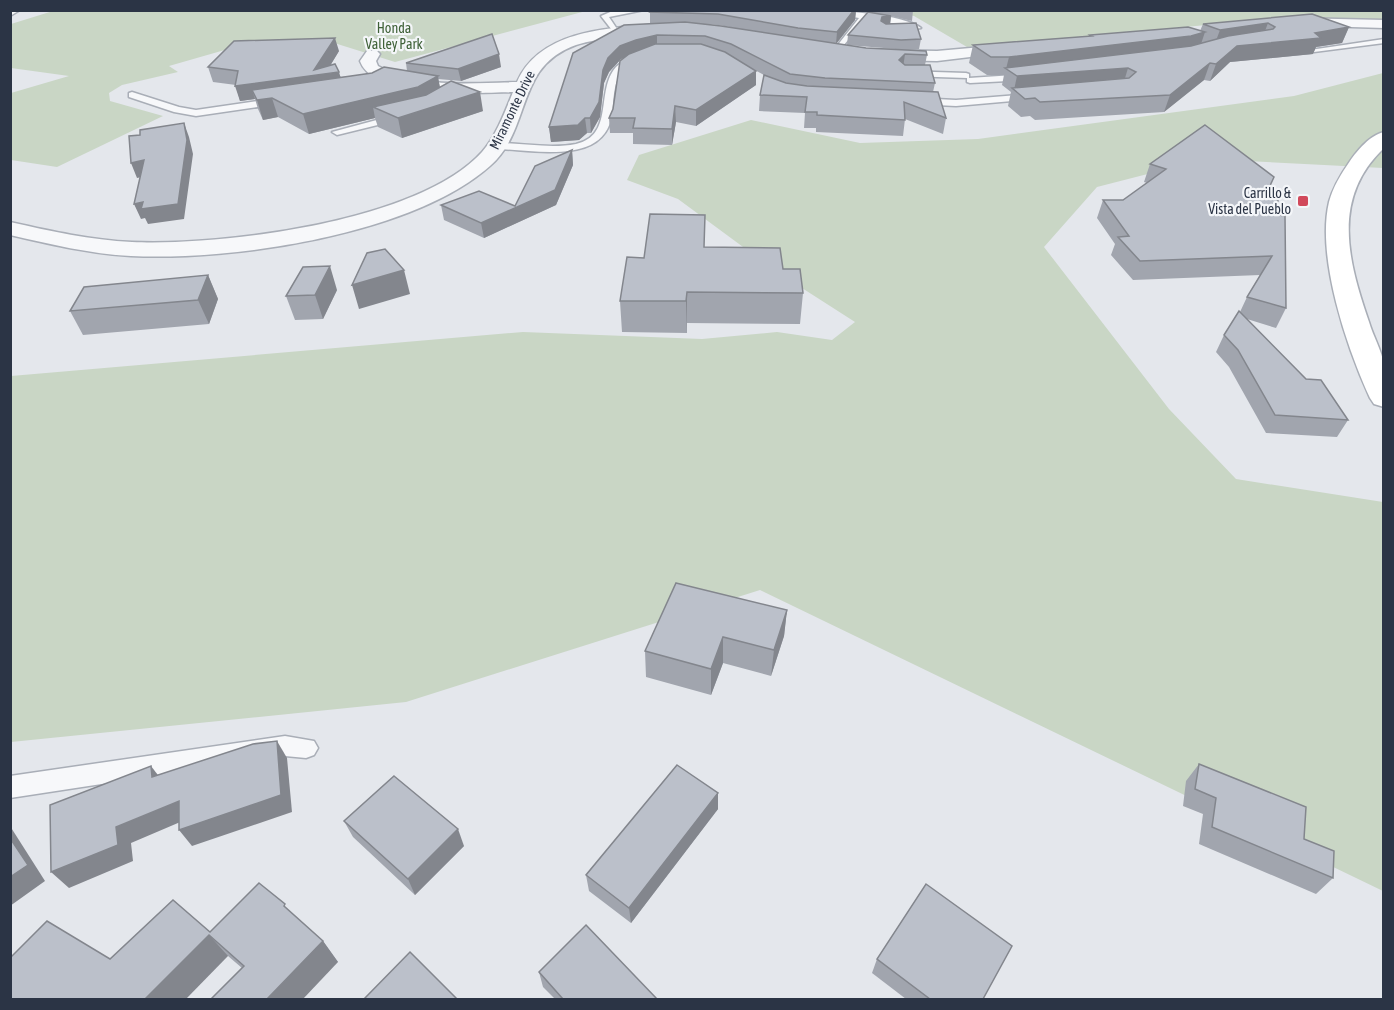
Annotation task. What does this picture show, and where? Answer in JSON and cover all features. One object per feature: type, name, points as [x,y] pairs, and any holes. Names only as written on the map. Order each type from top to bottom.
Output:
[{"type":"main road","points":[[1383,137],[1364,155],[1351,173],[1340,196],[1335,226],[1337,254],[1350,305],[1383,398]]},
{"type":"street","points":[[1282,22],[1381,25]]},
{"type":"street","name":"Miramonte Drive","points":[[10,228],[70,242],[134,249],[218,247],[298,235],[358,221],[418,200],[468,173],[481,163],[497,146],[533,67],[549,52],[571,43],[615,33],[666,28]]},
{"type":"street","points":[[831,51],[899,57],[1028,47]]},
{"type":"street","points":[[372,54],[368,61],[371,69],[382,82],[465,87],[524,87]]},
{"type":"lane","points":[[615,33],[605,16],[612,13],[641,10]]},
{"type":"lane","points":[[815,10],[908,23],[917,28],[886,30]]},
{"type":"lane","points":[[831,51],[865,16]]},
{"type":"lane","points":[[1314,50],[1383,41]]},
{"type":"lane","points":[[497,146],[580,146],[597,138],[606,128],[615,73],[622,65],[648,55]]},
{"type":"lane","points":[[945,55],[972,82],[968,102]]},
{"type":"lane","points":[[903,73],[1005,80],[1039,76]]},
{"type":"lane","points":[[448,100],[465,87]]},
{"type":"lane","points":[[132,95],[177,110],[196,113],[287,100]]},
{"type":"lane","points":[[911,101],[968,102],[1044,96]]},
{"type":"lane","points":[[337,132],[415,113]]},
{"type":"lane","points":[[10,787],[285,746],[306,748]]},
{"type":"green space","points":[[1383,10],[1384,21],[1273,19],[967,47],[914,16],[882,11]]},
{"type":"green space","name":"Honda Valley Park","points":[[53,11],[586,11],[395,62],[331,42],[249,43],[169,66],[178,72],[122,85],[109,93],[110,101],[163,116],[57,167],[11,160],[11,93],[69,76],[11,68],[11,24]]},
{"type":"green space","points":[[1383,73],[1383,168],[1206,159],[1097,187],[1044,247],[1169,409],[1236,479],[1383,502],[1383,891],[760,590],[406,702],[11,742],[11,376],[523,332],[702,339],[777,332],[832,340],[855,322],[777,272],[678,199],[627,180],[639,155],[751,120],[860,143],[978,139],[1294,96]]},
{"type":"building","points":[[652,10],[854,10],[837,32],[798,28],[718,14],[650,12]]},
{"type":"building","points":[[868,12],[891,16],[882,17],[881,21],[886,24],[916,23],[921,39],[901,40],[848,35]]},
{"type":"building","points":[[1312,14],[1349,27],[1315,33],[1321,38],[1237,46],[1216,64],[1210,63],[1170,95],[1040,102],[1035,98],[1025,99],[1012,88],[1129,78],[1136,72],[1128,68],[1017,76],[1005,68],[1191,46],[1275,27],[1268,23],[1220,30],[1203,24]]},
{"type":"building","points":[[685,22],[866,48],[926,51],[927,55],[905,54],[899,60],[905,65],[930,65],[935,83],[825,78],[790,74],[731,44],[705,36],[657,35],[620,46],[608,58],[603,70],[599,102],[590,118],[585,118],[578,125],[549,127],[573,53],[624,25]]},
{"type":"building","points":[[1188,27],[1205,32],[1191,36],[1009,57],[991,57],[973,45],[1092,36],[1090,35]]},
{"type":"building","points":[[492,34],[499,54],[458,69],[406,63]]},
{"type":"building","points":[[335,38],[314,70],[335,64],[339,72],[235,86],[238,71],[208,67],[234,41]]},
{"type":"building","points":[[655,44],[701,44],[725,52],[756,71],[696,110],[675,106],[672,129],[633,128],[635,118],[609,118],[613,109],[620,61],[629,54]]},
{"type":"building","points":[[384,67],[438,76],[418,87],[303,114],[272,98],[257,100],[252,90],[372,73]]},
{"type":"building","points":[[764,75],[786,83],[807,86],[938,92],[946,118],[904,102],[905,120],[817,115],[817,112],[805,112],[807,97],[760,95]]},
{"type":"building","points":[[451,81],[480,92],[398,118],[373,107],[426,95]]},
{"type":"building","points":[[184,123],[187,140],[178,204],[141,209],[143,202],[134,204],[144,160],[131,163],[129,136],[140,135],[140,130]]},
{"type":"building","points":[[1205,125],[1274,177],[1269,188],[1282,190],[1273,214],[1285,216],[1286,308],[1247,297],[1272,256],[1140,261],[1118,237],[1129,236],[1103,200],[1123,200],[1166,169],[1150,164]]},
{"type":"building","points":[[572,150],[555,190],[481,223],[441,205],[479,191],[515,206],[535,166]]},
{"type":"building","points":[[650,214],[705,215],[704,247],[780,248],[783,269],[800,269],[803,293],[687,292],[686,301],[620,301],[627,257],[644,258]]},
{"type":"building","points":[[385,249],[404,270],[352,285],[367,253]]},
{"type":"building","points":[[330,266],[315,295],[286,296],[303,267]]},
{"type":"building","points":[[208,275],[198,300],[70,311],[84,287]]},
{"type":"building","points":[[1239,311],[1306,379],[1321,380],[1348,420],[1275,415],[1238,350],[1224,335]]},
{"type":"building","points":[[676,583],[787,610],[774,650],[723,637],[711,669],[645,651]]},
{"type":"building","points":[[277,741],[281,795],[179,830],[179,801],[116,827],[118,845],[51,872],[50,805],[151,766],[152,777],[253,744]]},
{"type":"building","points":[[1199,764],[1306,807],[1304,839],[1334,851],[1333,878],[1212,827],[1216,798],[1195,789]]},
{"type":"building","points":[[677,765],[718,793],[629,908],[586,875]]},
{"type":"building","points":[[394,776],[458,829],[408,879],[344,821]]},
{"type":"building","points":[[10,838],[28,865],[10,877]]},
{"type":"building","points":[[259,883],[285,904],[284,906],[323,941],[267,999],[211,999],[244,966],[209,935],[145,999],[10,999],[10,958],[47,921],[110,959],[173,900],[210,932]]},
{"type":"building","points":[[926,884],[1012,946],[983,999],[930,999],[877,959]]},
{"type":"building","points":[[586,925],[657,999],[563,999],[539,972]]},
{"type":"building","points":[[410,952],[457,999],[364,999]]},
{"type":"place","name":"Carrillo & Vista del Pueblo","points":[[1303,201]]}]
